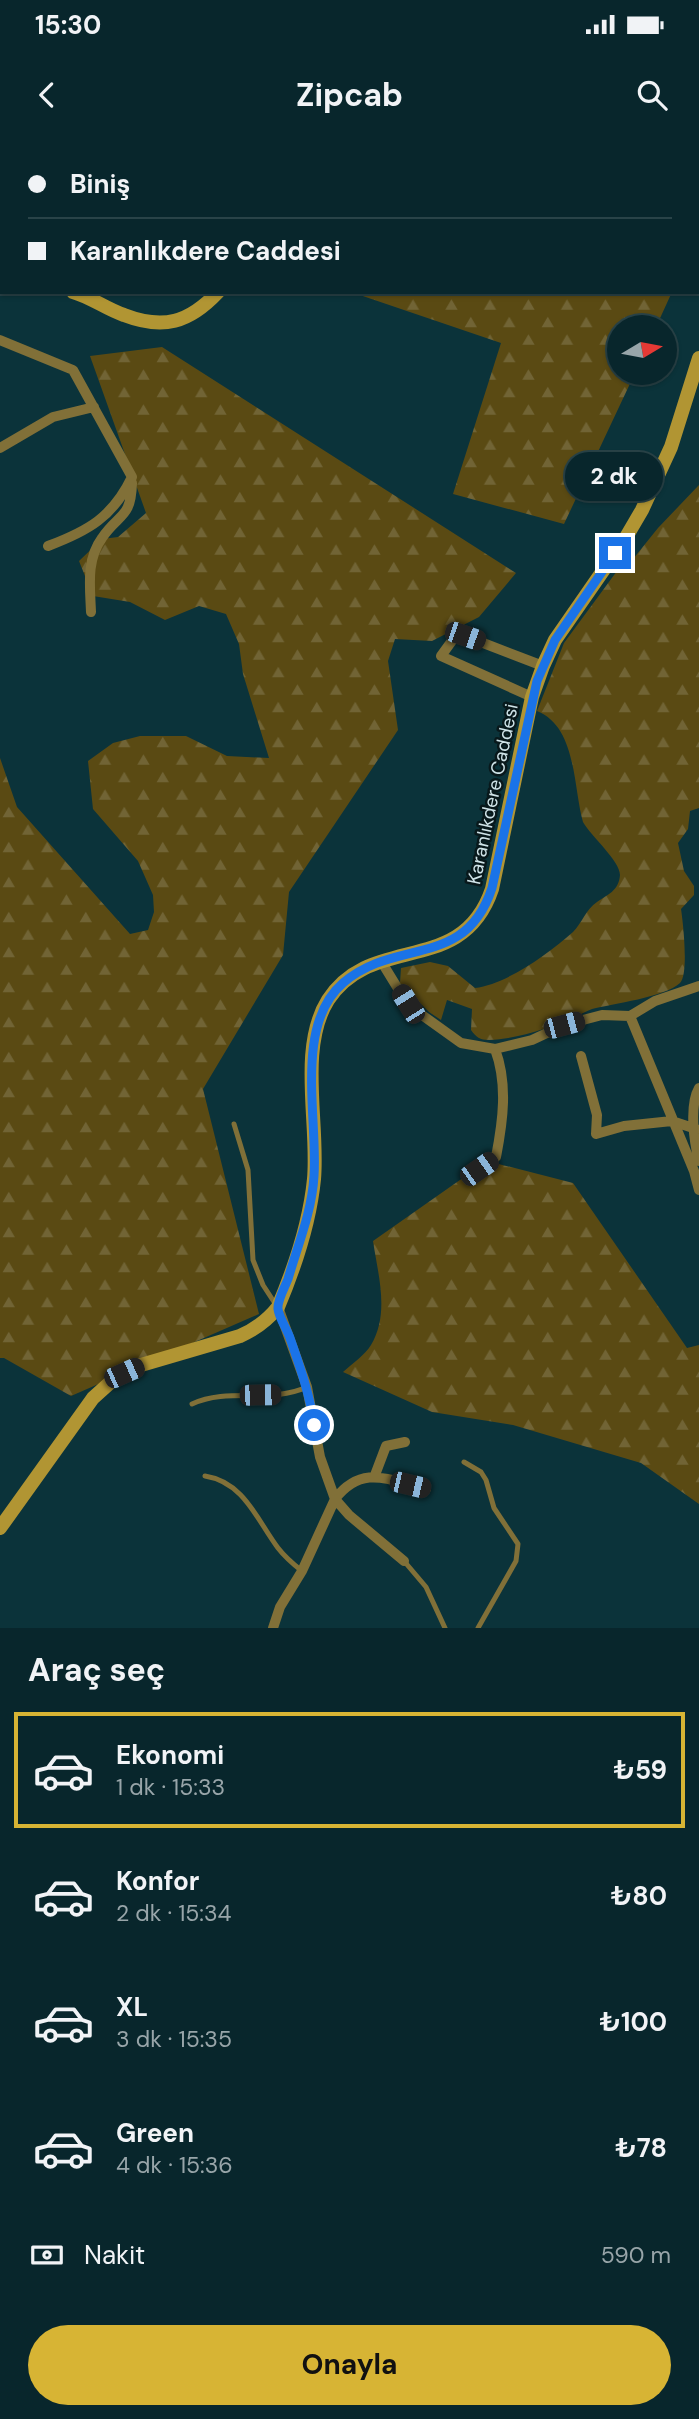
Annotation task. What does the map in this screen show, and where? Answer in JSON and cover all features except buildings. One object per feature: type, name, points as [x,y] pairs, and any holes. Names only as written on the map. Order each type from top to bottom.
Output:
[{"type":"main road","points":[[80,294],[123,315],[156,324],[185,319],[216,294]]},
{"type":"main road","name":"Karanlıkdere Caddesi","points":[[0,1528],[93,1398],[113,1380],[141,1365],[256,1329],[269,1319],[278,1307],[306,1222],[314,1179],[313,1058],[315,1032],[322,1012],[341,984],[355,974],[381,961],[447,944],[465,932],[481,916],[492,888],[533,697],[543,666],[555,640],[625,539],[652,490],[671,447],[699,358]]},
{"type":"street","points":[[0,340],[73,370],[132,477],[131,503],[101,538],[89,565],[91,612]]},
{"type":"street","points":[[0,448],[52,417],[94,407]]},
{"type":"street","points":[[48,546],[81,534],[98,521],[123,496],[132,477]]},
{"type":"street","points":[[533,697],[441,656],[454,638],[465,636],[543,666]]},
{"type":"street","points":[[381,961],[408,1004],[461,1043],[495,1049],[532,1040],[564,1025],[602,1015],[629,1016],[655,1001],[699,986]]},
{"type":"street","points":[[629,1016],[694,1171],[699,1189]]},
{"type":"street","points":[[479,1169],[496,1157],[503,1118],[501,1065],[495,1049]]},
{"type":"street","points":[[581,1056],[597,1115],[596,1135],[624,1126],[671,1121],[695,1129]]},
{"type":"street","points":[[699,1088],[693,1103],[695,1144],[699,1161]]},
{"type":"street","points":[[278,1307],[307,1387],[320,1457],[335,1499],[349,1515],[404,1560]]},
{"type":"street","points":[[374,1475],[386,1446],[405,1442]]},
{"type":"street","points":[[273,1627],[280,1607],[302,1571],[335,1499],[342,1490],[360,1479],[374,1475],[426,1489]]},
{"type":"lane","points":[[234,1124],[248,1170],[253,1260],[263,1285],[278,1307]]},
{"type":"lane","points":[[192,1404],[220,1395],[279,1395],[307,1387]]},
{"type":"lane","points":[[464,1462],[485,1476],[494,1508],[516,1539],[519,1550],[478,1628]]},
{"type":"lane","points":[[205,1476],[220,1479],[239,1491],[279,1549],[302,1571]]},
{"type":"lane","points":[[404,1560],[426,1587],[445,1628]]},
{"type":"green space","points":[[357,294],[671,294],[661,315],[607,315],[607,385],[629,385],[564,524],[453,494],[501,343]]},
{"type":"green space","points":[[162,347],[516,573],[479,617],[432,641],[395,639],[388,661],[398,730],[289,892],[283,955],[203,1089],[259,1314],[71,1396],[0,1358],[0,758],[17,807],[130,934],[148,930],[154,912],[153,895],[138,861],[93,809],[88,761],[113,743],[140,736],[186,736],[227,756],[269,758],[243,674],[239,644],[226,614],[199,606],[165,620],[130,602],[93,596],[79,561],[102,539],[118,537],[146,513],[90,356]]},
{"type":"green space","points":[[699,485],[699,808],[690,811],[688,829],[678,843],[684,871],[694,886],[694,895],[681,909],[685,948],[683,978],[673,988],[663,992],[592,1009],[534,1032],[511,1038],[481,1039],[471,1030],[472,1009],[447,1000],[441,1020],[429,1012],[400,983],[401,968],[430,962],[448,966],[475,988],[500,981],[527,967],[563,941],[593,905],[612,892],[617,885],[619,869],[583,822],[571,759],[560,730],[550,719],[537,711],[564,643],[617,571],[625,569],[658,528]]},
{"type":"green space","points":[[487,1161],[573,1183],[687,1348],[699,1345],[699,1504],[641,1463],[513,1425],[432,1412],[343,1372],[371,1345],[380,1320],[380,1280],[373,1241]]},
{"type":"route","points":[[314,1425],[307,1387],[278,1307],[312,1198],[315,1163],[315,1032],[330,998],[341,984],[355,974],[381,961],[447,944],[471,928],[481,916],[492,888],[537,681],[555,640],[615,553]]}]
